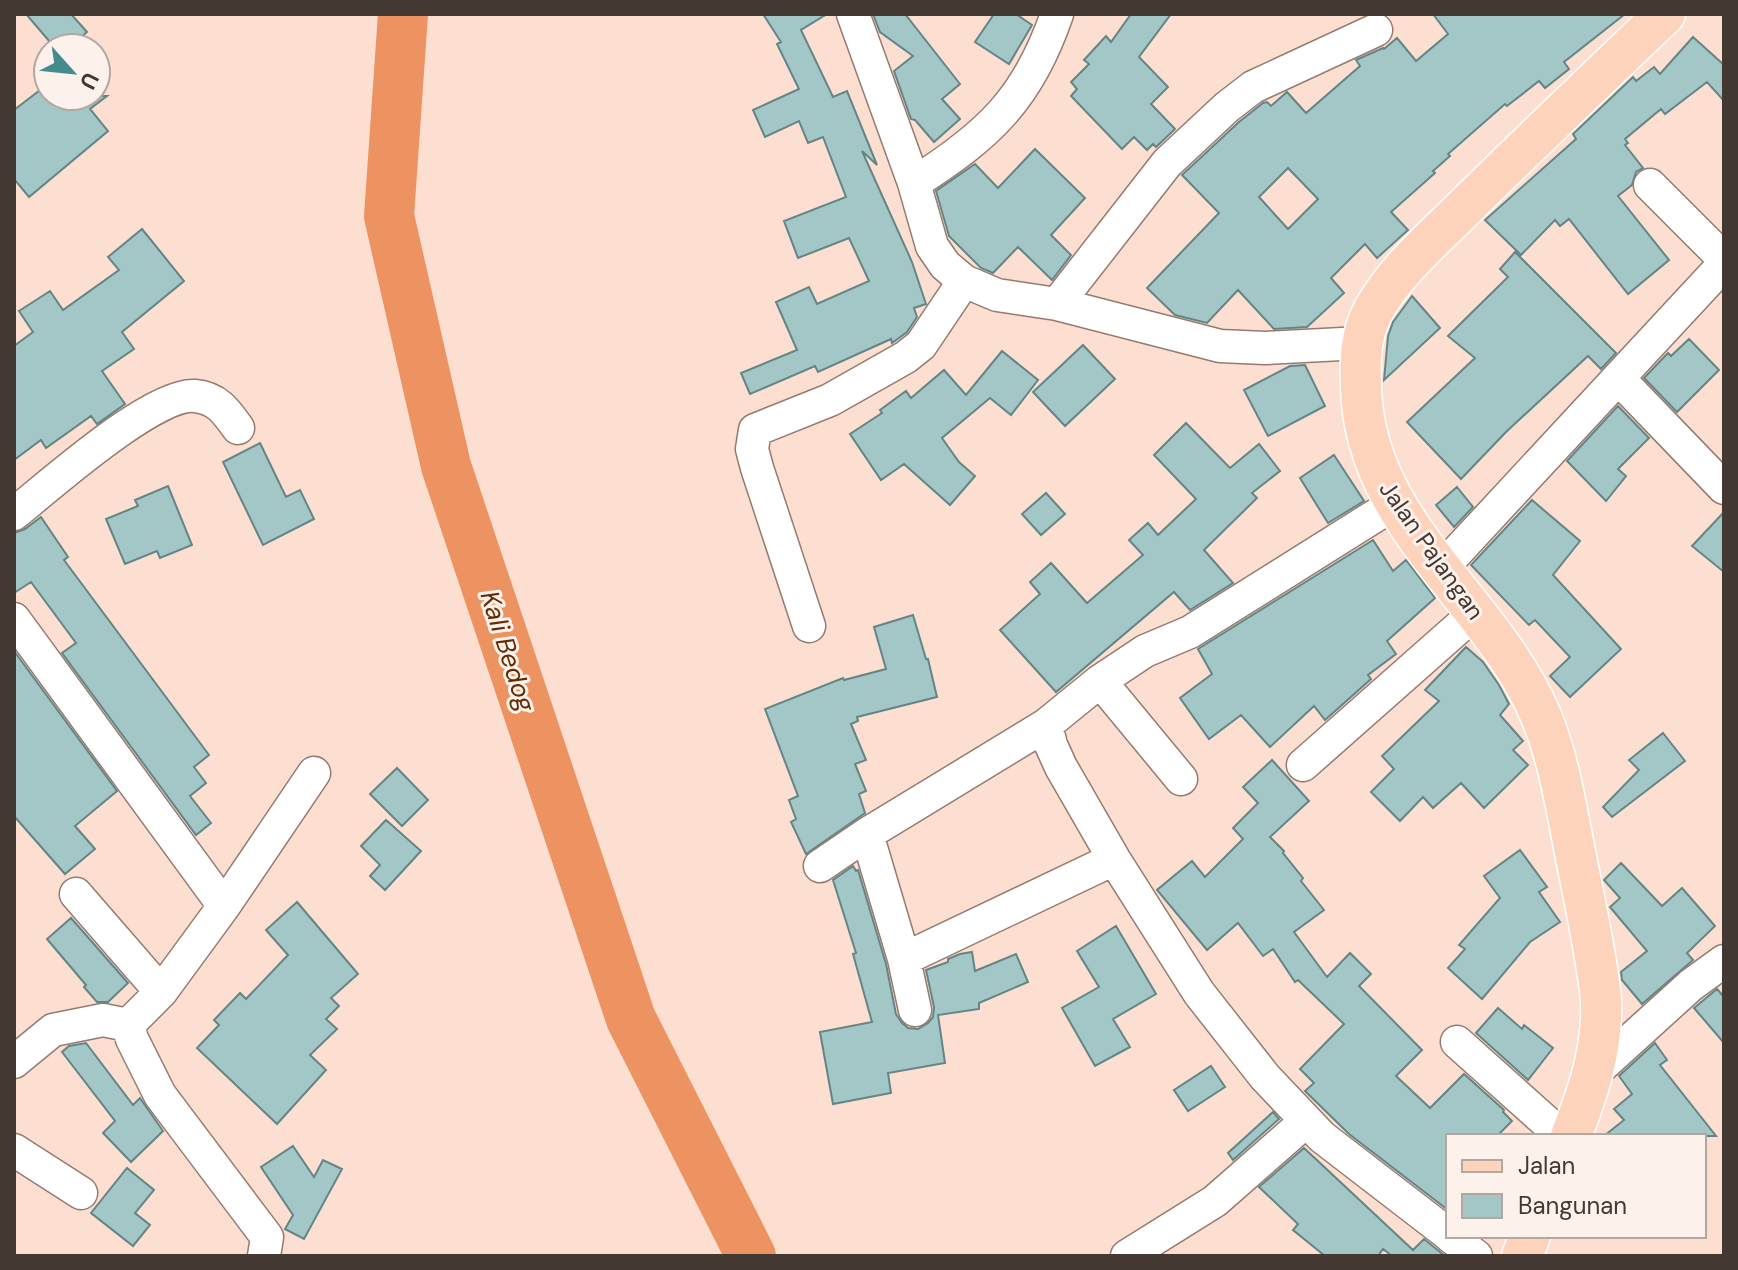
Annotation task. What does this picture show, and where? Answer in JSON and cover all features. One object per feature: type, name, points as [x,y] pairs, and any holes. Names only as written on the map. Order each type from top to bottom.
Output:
[{"type":"main road","name":"Jalan Pajangan","points":[[1572,1134],[1594,1073],[1602,1027],[1598,970],[1553,748],[1523,679],[1394,504],[1375,468],[1361,405],[1361,343],[1373,312],[1396,278],[1559,113],[1665,14]]},
{"type":"street","points":[[853,14],[914,183],[932,246],[945,265],[964,281],[1016,300],[1057,304],[1220,346],[1265,348],[1361,343]]},
{"type":"street","points":[[914,183],[951,160],[1008,108],[1038,64],[1057,14]]},
{"type":"street","points":[[1057,304],[1167,163],[1227,107],[1253,87],[1376,30]]},
{"type":"street","points":[[1441,569],[1619,379],[1724,261],[1650,185]]},
{"type":"street","points":[[809,626],[757,468],[752,449],[755,430],[830,400],[906,357],[921,345],[964,281]]},
{"type":"street","points":[[1619,379],[1724,488]]},
{"type":"street","points":[[14,514],[126,426],[174,398],[192,395],[211,399],[224,408],[238,428]]},
{"type":"street","points":[[820,866],[1046,725],[1100,681],[1145,651],[1190,632],[1394,504]]},
{"type":"street","points":[[1303,765],[1475,613]]},
{"type":"street","points":[[14,619],[224,906]]},
{"type":"street","points":[[1100,681],[1181,779]]},
{"type":"street","points":[[1046,725],[1061,767],[1114,859],[1207,1005],[1241,1049],[1305,1122],[1446,1233]]},
{"type":"street","points":[[128,1025],[161,992],[314,773]]},
{"type":"street","points":[[867,834],[904,959],[915,1010]]},
{"type":"street","points":[[904,959],[1114,859]]},
{"type":"street","points":[[76,894],[161,992]]},
{"type":"street","points":[[1594,1073],[1691,985],[1724,961]]},
{"type":"street","points":[[14,1062],[53,1030],[103,1020],[128,1025]]},
{"type":"street","points":[[128,1025],[160,1095],[267,1237],[264,1256]]},
{"type":"street","points":[[1457,1042],[1560,1134]]},
{"type":"street","points":[[1127,1256],[1215,1201],[1305,1122]]},
{"type":"street","points":[[14,1150],[81,1193]]},
{"type":"street","points":[[1453,1238],[1476,1256]]},
{"type":"building","points":[[26,14],[71,14],[87,32],[41,32]]},
{"type":"building","points":[[763,14],[827,14],[801,30],[833,97],[847,91],[877,165],[862,151],[912,262],[926,304],[914,308],[917,317],[907,332],[892,343],[891,339],[818,372],[815,366],[750,394],[741,373],[797,350],[776,302],[809,287],[817,304],[869,281],[849,238],[798,258],[784,221],[846,197],[823,137],[808,143],[799,121],[765,137],[753,110],[799,89],[777,44],[781,42]]},
{"type":"building","points":[[873,14],[905,14],[960,84],[942,99],[960,119],[934,142],[911,119],[894,71],[913,56],[880,32]]},
{"type":"building","points":[[994,14],[1016,14],[1032,25],[1009,64],[975,42]]},
{"type":"building","points":[[1131,14],[1171,14],[1139,57],[1168,87],[1151,104],[1175,129],[1156,147],[1153,144],[1147,150],[1134,137],[1122,149],[1071,96],[1077,89],[1071,82],[1089,64],[1084,60],[1106,36],[1111,42]]},
{"type":"building","points":[[1433,14],[1625,14],[1564,62],[1569,69],[1545,88],[1539,81],[1507,106],[1505,104],[1448,154],[1450,156],[1433,171],[1435,173],[1391,212],[1408,230],[1377,258],[1365,244],[1331,278],[1344,293],[1307,327],[1274,329],[1238,290],[1207,323],[1175,315],[1147,288],[1219,213],[1182,175],[1239,122],[1263,103],[1271,106],[1287,92],[1306,113],[1360,66],[1356,60],[1384,49],[1397,38],[1416,61],[1448,34]],"holes":[[[1288,168],[1318,199],[1288,229],[1259,197]]]},
{"type":"building","points":[[1693,37],[1724,65],[1724,101],[1707,82],[1665,114],[1661,109],[1625,139],[1628,143],[1625,145],[1643,168],[1636,172],[1632,185],[1618,196],[1669,260],[1628,294],[1569,219],[1560,226],[1555,220],[1521,255],[1485,220],[1576,139],[1573,134],[1633,77],[1636,81],[1654,67],[1660,74]]},
{"type":"building","points":[[32,96],[32,112],[92,112],[108,131],[29,197],[14,179],[14,110]]},
{"type":"building","points":[[1035,149],[1085,198],[1051,235],[1071,255],[1052,280],[1018,247],[993,273],[981,268],[949,236],[936,191],[975,164],[998,188]]},
{"type":"building","points":[[142,229],[184,281],[122,332],[134,349],[102,371],[125,404],[97,424],[91,416],[46,448],[41,440],[14,460],[14,346],[33,332],[19,311],[50,291],[63,310],[119,270],[108,257]]},
{"type":"building","points":[[1515,252],[1616,353],[1601,369],[1588,356],[1506,432],[1461,479],[1407,422],[1475,358],[1448,336],[1508,277],[1500,269]]},
{"type":"building","points":[[1412,296],[1440,328],[1384,380],[1388,336],[1393,322]]},
{"type":"building","points":[[1689,339],[1719,370],[1677,412],[1644,378],[1668,353],[1671,356]]},
{"type":"building","points":[[1083,345],[1115,379],[1065,426],[1033,392]]},
{"type":"building","points":[[1002,351],[1038,380],[1011,415],[990,398],[942,438],[959,462],[975,476],[950,505],[904,464],[881,480],[850,434],[882,413],[880,410],[906,391],[911,398],[944,370],[966,395]]},
{"type":"building","points":[[1305,365],[1325,406],[1268,436],[1244,390],[1290,366]]},
{"type":"building","points":[[1618,406],[1649,438],[1618,469],[1626,476],[1606,501],[1567,461]]},
{"type":"building","points":[[1186,423],[1230,468],[1259,444],[1280,471],[1252,493],[1257,498],[1204,550],[1233,583],[1190,610],[1174,592],[1056,692],[1000,630],[1040,594],[1030,582],[1051,563],[1087,603],[1143,555],[1129,540],[1148,523],[1158,535],[1196,499],[1154,455]]},
{"type":"building","points":[[260,443],[286,497],[300,490],[314,519],[263,545],[223,462]]},
{"type":"building","points":[[1334,455],[1364,501],[1328,523],[1300,478]]},
{"type":"building","points":[[168,486],[192,545],[160,558],[157,551],[125,564],[106,519],[138,506],[135,500]]},
{"type":"building","points":[[1457,487],[1473,507],[1454,527],[1436,505]]},
{"type":"building","points":[[1046,493],[1065,514],[1041,535],[1022,514]]},
{"type":"building","points":[[1532,500],[1580,541],[1553,575],[1621,649],[1570,697],[1550,676],[1570,657],[1535,620],[1529,625],[1471,565]]},
{"type":"building","points":[[1724,512],[1724,572],[1692,546]]},
{"type":"building","points":[[41,517],[68,557],[64,560],[209,755],[194,767],[206,783],[190,796],[211,823],[196,835],[62,653],[76,643],[31,582],[14,593],[14,533]]},
{"type":"building","points":[[1373,540],[1393,571],[1406,560],[1435,598],[1387,641],[1396,654],[1368,675],[1371,679],[1325,720],[1314,706],[1270,747],[1241,715],[1209,739],[1180,698],[1212,674],[1198,649]]},
{"type":"building","points":[[913,615],[937,697],[857,717],[858,721],[851,724],[866,760],[855,764],[866,791],[859,794],[865,813],[806,854],[791,822],[796,819],[789,800],[798,796],[765,709],[843,678],[886,669],[874,627]]},
{"type":"building","points":[[1466,647],[1483,662],[1509,704],[1500,715],[1523,741],[1513,750],[1528,765],[1484,808],[1461,783],[1433,808],[1423,797],[1400,821],[1371,792],[1394,769],[1382,756],[1439,701],[1425,690]]},
{"type":"building","points":[[14,651],[117,791],[75,826],[95,849],[65,874],[14,816]]},
{"type":"building","points":[[1663,733],[1685,761],[1612,817],[1603,807],[1639,770],[1629,760]]},
{"type":"building","points":[[1272,760],[1309,801],[1270,837],[1284,851],[1303,878],[1301,881],[1324,910],[1294,932],[1327,977],[1350,953],[1371,974],[1359,986],[1422,1050],[1396,1076],[1430,1108],[1464,1074],[1512,1121],[1499,1134],[1446,1134],[1446,1208],[1349,1134],[1305,1091],[1314,1083],[1300,1069],[1344,1024],[1298,980],[1295,982],[1273,949],[1263,956],[1238,923],[1207,950],[1157,890],[1192,861],[1205,877],[1243,839],[1233,828],[1258,803],[1243,787]]},
{"type":"building","points":[[397,768],[428,800],[402,826],[370,794]]},
{"type":"building","points":[[386,820],[421,851],[385,890],[370,876],[380,865],[361,846]]},
{"type":"building","points":[[1520,850],[1547,887],[1539,892],[1560,922],[1530,942],[1482,999],[1448,968],[1465,949],[1459,945],[1500,898],[1484,876]]},
{"type":"building","points":[[1621,863],[1662,906],[1682,888],[1715,926],[1687,953],[1693,960],[1642,1004],[1622,980],[1621,972],[1647,951],[1610,907],[1620,898],[1604,880]]},
{"type":"building","points":[[853,866],[858,870],[886,964],[896,1014],[908,1028],[918,1029],[933,1017],[934,1007],[926,970],[960,954],[972,952],[975,971],[1016,954],[1028,982],[979,1003],[979,1009],[938,1015],[945,1063],[888,1073],[891,1093],[833,1104],[820,1032],[872,1022],[853,954],[856,953],[833,880]]},
{"type":"building","points":[[297,902],[358,974],[331,998],[339,1006],[326,1019],[337,1029],[310,1055],[326,1070],[277,1124],[197,1048],[219,1025],[214,1020],[240,993],[246,999],[288,955],[266,930]]},
{"type":"building","points":[[71,918],[128,983],[108,1002],[97,1002],[47,939]]},
{"type":"building","points":[[1116,926],[1156,994],[1113,1019],[1130,1047],[1095,1066],[1062,1008],[1099,987],[1077,951]]},
{"type":"building","points":[[1717,989],[1724,997],[1724,1043],[1694,1008]]},
{"type":"building","points":[[1498,1008],[1522,1029],[1524,1025],[1553,1048],[1528,1080],[1476,1033]]},
{"type":"building","points":[[86,1043],[133,1105],[140,1098],[163,1131],[131,1162],[103,1133],[115,1121],[62,1052],[69,1046]]},
{"type":"building","points":[[1655,1043],[1667,1060],[1660,1065],[1716,1136],[1606,1134],[1624,1120],[1614,1109],[1632,1094],[1619,1076]]},
{"type":"building","points":[[1211,1066],[1225,1087],[1188,1111],[1174,1090]]},
{"type":"building","points":[[1273,1112],[1279,1119],[1233,1160],[1228,1153]]},
{"type":"building","points":[[293,1146],[314,1177],[323,1160],[342,1169],[304,1239],[285,1229],[293,1215],[261,1167]]},
{"type":"building","points":[[1304,1148],[1413,1250],[1424,1239],[1445,1256],[1392,1256],[1383,1249],[1378,1256],[1325,1256],[1293,1230],[1298,1224],[1259,1187]]},
{"type":"building","points":[[127,1168],[154,1190],[135,1213],[150,1225],[133,1246],[91,1213]]},
{"type":"waterway","name":"Kali Bedog","points":[[403,14],[389,216],[446,466],[631,1019],[751,1256]]}]
